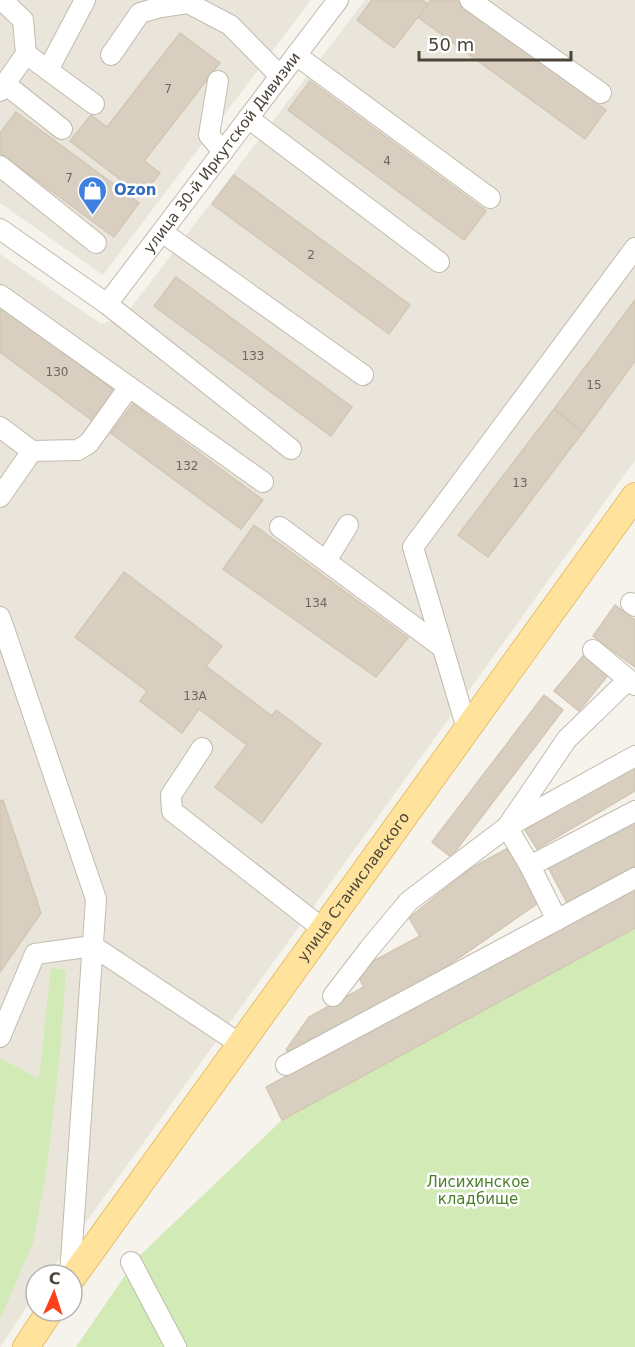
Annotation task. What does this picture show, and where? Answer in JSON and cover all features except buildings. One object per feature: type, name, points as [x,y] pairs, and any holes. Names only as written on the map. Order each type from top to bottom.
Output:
[{"type":"main road","name":"улица Станиславского","points":[[80,1263],[635,496]]},
{"type":"main road","points":[[27,1347],[42,1323]]},
{"type":"street","points":[[2,0],[23,20],[26,54],[2,87],[62,129]]},
{"type":"street","points":[[48,70],[85,0]]},
{"type":"street","name":"улица 30-й Иркутской Дивизии","points":[[107,304],[338,0]]},
{"type":"street","points":[[470,0],[601,93]]},
{"type":"street","points":[[111,55],[140,13],[188,3],[231,25],[280,76]]},
{"type":"street","points":[[26,54],[94,104]]},
{"type":"street","points":[[296,55],[490,198]]},
{"type":"street","points":[[218,81],[209,135],[223,152]]},
{"type":"street","points":[[248,118],[439,262]]},
{"type":"street","points":[[0,166],[96,243]]},
{"type":"street","points":[[0,229],[107,304],[291,450]]},
{"type":"street","points":[[162,232],[363,375]]},
{"type":"street","points":[[467,729],[413,547],[635,248]]},
{"type":"street","points":[[0,295],[263,482]]},
{"type":"street","points":[[0,427],[32,451],[78,450],[89,443],[129,387]]},
{"type":"street","points":[[1,492],[32,451]]},
{"type":"street","points":[[326,561],[348,525]]},
{"type":"street","points":[[280,526],[443,648]]},
{"type":"street","points":[[0,617],[96,899],[72,1263]]},
{"type":"street","points":[[507,827],[567,739],[632,682],[593,650]]},
{"type":"street","points":[[202,748],[171,795],[172,811],[323,929]]},
{"type":"street","points":[[333,996],[409,902],[507,827],[635,756]]},
{"type":"street","points":[[530,866],[635,811]]},
{"type":"street","points":[[507,827],[557,920]]},
{"type":"street","points":[[286,1065],[635,878]]},
{"type":"street","points":[[0,1037],[34,954],[93,946],[240,1044]]},
{"type":"street","points":[[130,1262],[176,1347]]},
{"type":"shaded area","points":[[0,0],[311,0],[103,275],[0,203]]},
{"type":"shaded area","points":[[365,0],[635,0],[635,460],[57,1263],[24,1263],[24,1311],[0,1347],[0,254],[101,324],[124,317]]},
{"type":"green space","name":"Лисихинское кладбище","points":[[635,928],[635,1347],[76,1347],[137,1258],[282,1120]]},
{"type":"green space","points":[[51,967],[66,971],[60,1053],[47,1168],[33,1243],[0,1319],[0,1058],[39,1079]]},
{"type":"place","name":"Ozon","points":[[93,216]]}]
